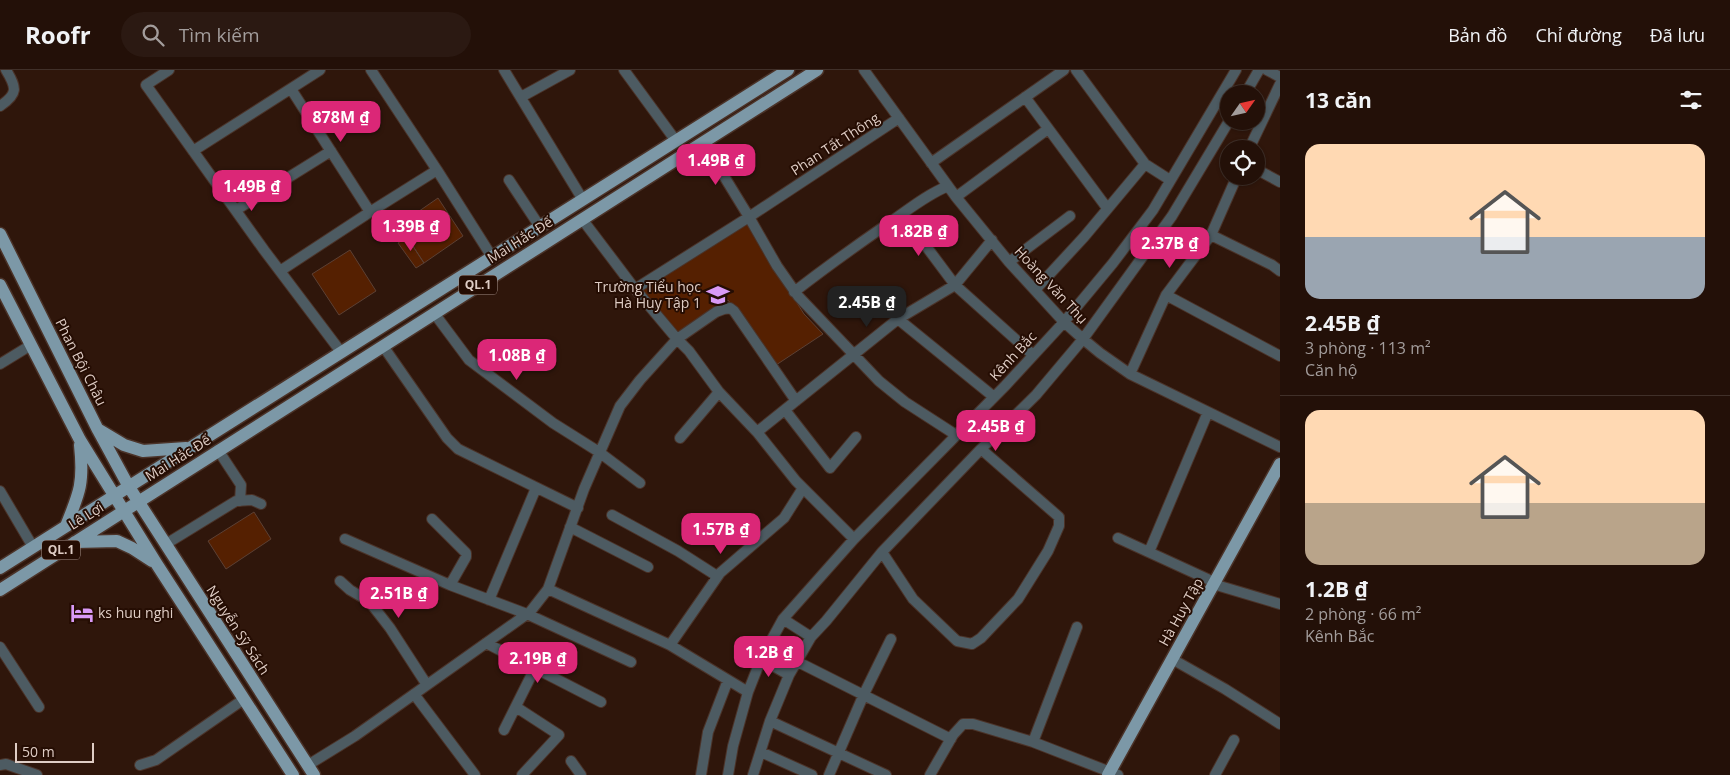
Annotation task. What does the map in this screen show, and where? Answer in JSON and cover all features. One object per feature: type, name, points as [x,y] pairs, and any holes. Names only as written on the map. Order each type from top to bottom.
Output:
[{"type":"main road","name":"Mai Hắc Đế","points":[[114,496],[788,70]]},
{"type":"main road","name":"Mai Hắc Đế","points":[[138,501],[817,70]]},
{"type":"main road","points":[[748,96],[756,108]]},
{"type":"main road","name":"Phan Bội Châu","points":[[1,241],[98,430],[138,501]]},
{"type":"main road","points":[[0,285],[80,440],[156,563],[293,775]]},
{"type":"main road","points":[[30,345],[50,334]]},
{"type":"main road","points":[[98,430],[124,444],[143,451],[189,448]]},
{"type":"main road","points":[[66,526],[81,487],[83,470],[80,440]]},
{"type":"main road","name":"Hà Huy Tập","points":[[1112,774],[1172,659],[1280,464]]},
{"type":"main road","name":"Lê Lợi","points":[[0,568],[114,496]]},
{"type":"main road","name":"Lê Lợi","points":[[0,590],[138,501]]},
{"type":"main road","name":"Nguyễn Sỹ Sách","points":[[138,501],[311,770]]},
{"type":"main road","points":[[75,542],[117,541],[156,563]]},
{"type":"main road","points":[[206,641],[222,632]]},
{"type":"main road","points":[[266,734],[281,723]]},
{"type":"street","points":[[0,106],[12,97],[14,89],[12,80],[6,70]]},
{"type":"street","points":[[169,70],[146,85],[280,272],[341,352]]},
{"type":"street","points":[[194,151],[320,70]]},
{"type":"street","points":[[371,70],[492,257]]},
{"type":"street","points":[[504,70],[583,200]]},
{"type":"street","points":[[521,97],[570,70]]},
{"type":"street","points":[[624,70],[676,141]]},
{"type":"street","name":"Hoàng Văn Thụ","points":[[864,70],[956,197],[1009,262],[1064,322],[1100,354],[1130,374],[1280,447]]},
{"type":"street","points":[[931,163],[1064,70]]},
{"type":"street","points":[[1076,70],[1145,164],[1170,180]]},
{"type":"street","name":"Kênh Bắc","points":[[728,775],[733,746],[748,692],[760,660],[783,619],[854,539],[994,397],[1064,322],[1113,263],[1153,210],[1236,70]]},
{"type":"street","points":[[1250,85],[1259,70]]},
{"type":"street","points":[[1267,70],[1280,77]]},
{"type":"street","points":[[1253,140],[1280,84]]},
{"type":"street","points":[[291,88],[370,212]]},
{"type":"street","points":[[1025,97],[1107,208]]},
{"type":"street","name":"Phan Tất Thông","points":[[635,289],[749,217],[899,118]]},
{"type":"street","points":[[956,197],[1048,129]]},
{"type":"street","points":[[753,775],[770,721],[789,675],[811,637],[882,552],[1036,395],[1083,339],[1172,216],[1224,130]]},
{"type":"street","points":[[703,142],[794,292],[879,381],[905,402],[956,435]]},
{"type":"street","points":[[236,210],[331,151]]},
{"type":"street","points":[[1035,290],[1084,237],[1145,164]]},
{"type":"street","points":[[280,272],[437,170]]},
{"type":"street","points":[[1265,174],[1280,182]]},
{"type":"street","points":[[509,180],[540,227]]},
{"type":"street","points":[[1130,374],[1166,295],[1211,236],[1233,185]]},
{"type":"street","points":[[794,292],[933,192],[948,186]]},
{"type":"street","points":[[902,214],[955,285],[1033,355]]},
{"type":"street","points":[[1009,262],[1070,216]]},
{"type":"street","points":[[582,219],[635,289],[689,351],[719,392],[757,432],[803,488],[854,539]]},
{"type":"street","points":[[1211,236],[1272,265],[1280,271]]},
{"type":"street","points":[[757,432],[898,319],[955,285],[992,240]]},
{"type":"street","points":[[1166,295],[1280,356]]},
{"type":"street","points":[[311,770],[355,736],[527,614],[548,589],[599,452],[620,406],[640,380],[677,339],[716,312],[730,308],[734,311],[796,401]]},
{"type":"street","points":[[434,313],[469,360],[553,423],[599,452],[640,483]]},
{"type":"street","points":[[898,319],[994,397]]},
{"type":"street","points":[[0,364],[30,345]]},
{"type":"street","points":[[382,346],[446,438],[458,449],[578,508]]},
{"type":"street","points":[[680,438],[719,392]]},
{"type":"street","points":[[785,410],[830,468],[856,438]]},
{"type":"street","points":[[1149,552],[1208,412]]},
{"type":"street","points":[[882,552],[913,598],[957,641],[972,644],[988,632],[1018,600],[1048,551],[1059,526],[1059,517],[981,449]]},
{"type":"street","points":[[218,450],[241,485],[240,501]]},
{"type":"street","points":[[489,600],[536,488]]},
{"type":"street","points":[[670,645],[717,576],[784,518],[803,488]]},
{"type":"street","points":[[0,491],[33,547]]},
{"type":"street","points":[[166,544],[236,501],[252,500],[261,504]]},
{"type":"street","points":[[612,514],[678,551],[717,576]]},
{"type":"street","points":[[432,519],[466,553],[466,557],[450,585]]},
{"type":"street","points":[[570,527],[648,567]]},
{"type":"street","points":[[1118,538],[1214,583],[1280,604]]},
{"type":"street","points":[[345,539],[450,585],[527,614],[631,662]]},
{"type":"street","points":[[340,581],[350,590],[369,601],[390,628],[427,685]]},
{"type":"street","points":[[548,589],[670,645],[748,692]]},
{"type":"street","points":[[783,619],[811,637]]},
{"type":"street","points":[[1033,742],[1077,627]]},
{"type":"street","points":[[829,775],[864,694],[891,639]]},
{"type":"street","points":[[486,644],[601,702]]},
{"type":"street","points":[[2,652],[39,707]]},
{"type":"street","points":[[1172,659],[1225,689],[1280,724]]},
{"type":"street","points":[[760,660],[789,675]]},
{"type":"street","points":[[796,661],[951,739]]},
{"type":"street","points":[[504,730],[535,668]]},
{"type":"street","points":[[701,775],[708,732],[728,680]]},
{"type":"street","points":[[414,694],[475,775]]},
{"type":"street","points":[[140,765],[156,760],[244,700]]},
{"type":"street","points":[[516,707],[559,735],[522,775]]},
{"type":"street","points":[[770,721],[886,775]]},
{"type":"street","points":[[930,775],[951,739],[963,724],[973,724],[1033,742],[1112,774]]},
{"type":"street","points":[[1215,775],[1234,740]]},
{"type":"street","points":[[761,752],[812,775]]},
{"type":"street","points":[[571,761],[581,775]]},
{"type":"street","points":[[0,765],[6,764],[36,775]]},
{"type":"building","points":[[438,198],[463,236],[424,263],[399,225]]},
{"type":"building","name":"Trường Tiểu học Hà Huy Tập 1","points":[[747,224],[804,314],[823,334],[776,365],[728,300],[677,334],[641,290]]},
{"type":"building","points":[[407,237],[424,263],[416,268],[398,243]]},
{"type":"building","points":[[350,250],[376,291],[339,315],[312,274]]},
{"type":"building","points":[[254,512],[271,539],[226,569],[208,541]]},
{"type":"place","name":"Trường Tiểu học Hà Huy Tập 1","points":[[718,295]]},
{"type":"place","name":"ks huu nghi","points":[[82,613]]}]
